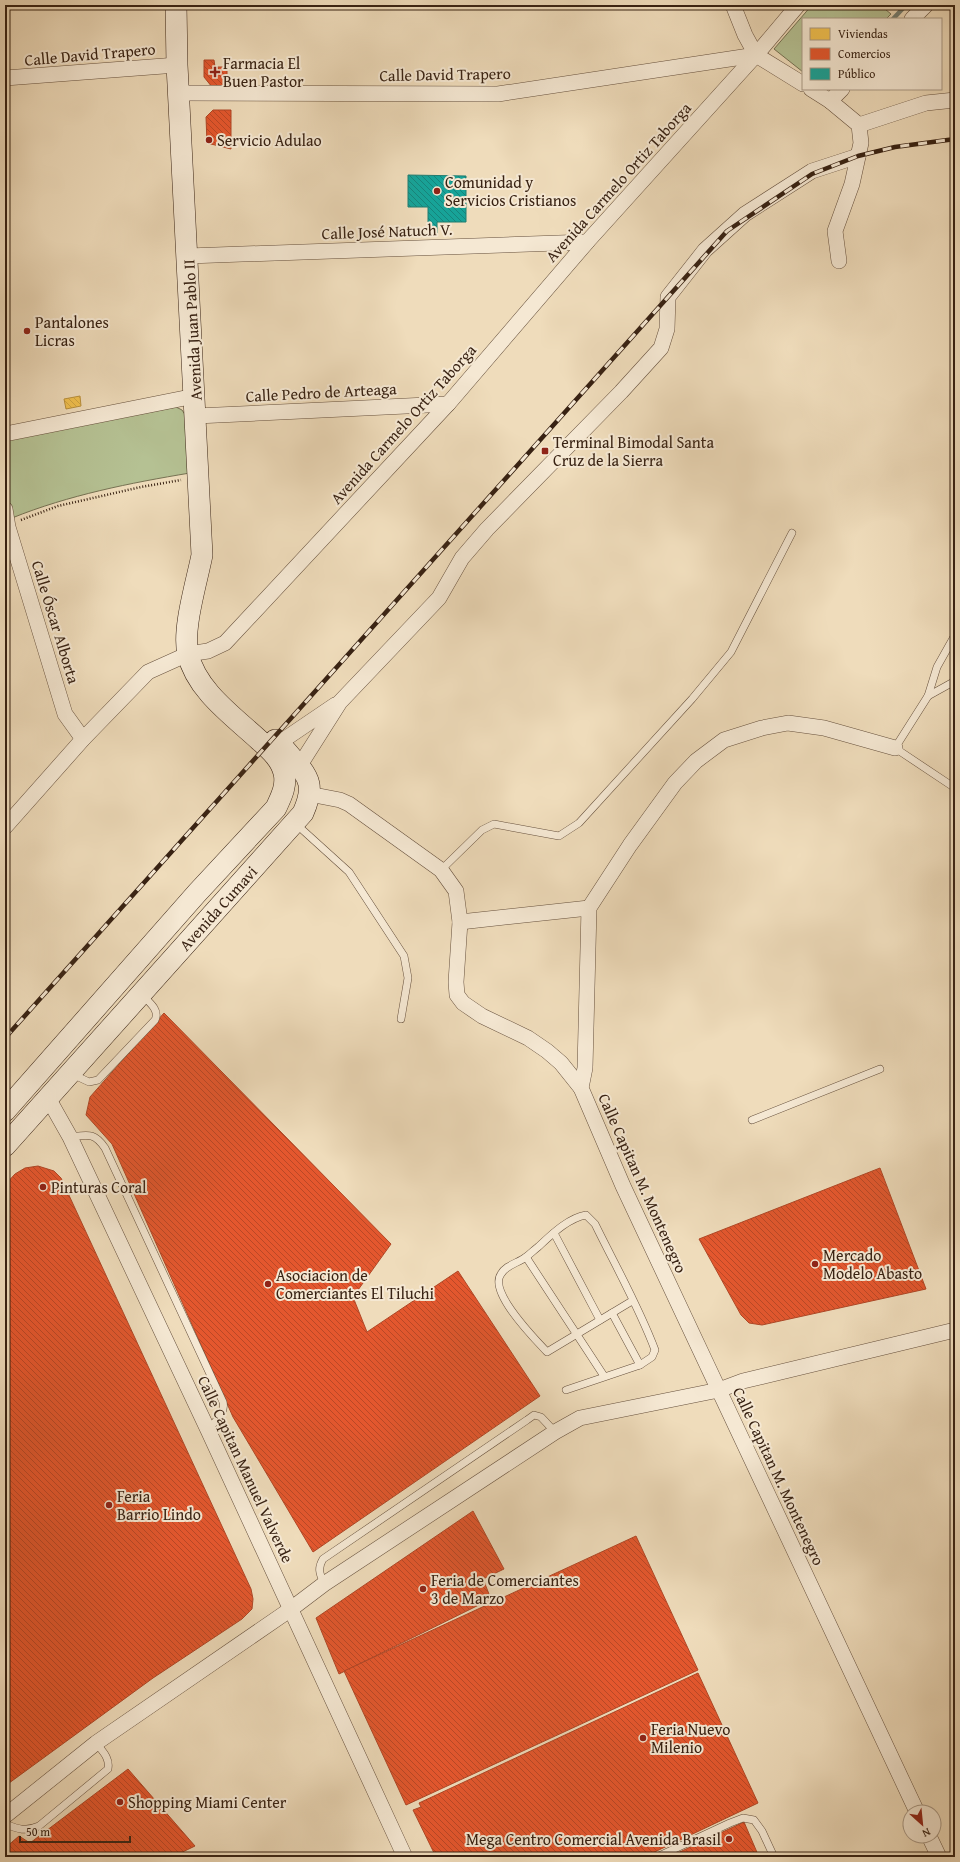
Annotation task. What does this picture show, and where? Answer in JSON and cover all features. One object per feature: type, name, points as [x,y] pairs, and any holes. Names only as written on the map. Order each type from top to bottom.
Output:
[{"type":"street","name":"Avenida Juan Pablo II","points":[[176,5],[177,65],[180,93],[202,555],[190,613],[186,642],[191,663]]},
{"type":"street","points":[[733,5],[745,35],[756,55],[802,83]]},
{"type":"street","name":"Avenida Carmelo Ortiz Taborga","points":[[5,826],[83,739],[148,672],[191,663],[208,651],[226,643],[448,404],[587,242],[756,55],[798,5]]},
{"type":"street","points":[[913,18],[926,5]]},
{"type":"street","name":"Calle David Trapero","points":[[180,93],[498,94],[756,55]]},
{"type":"street","name":"Calle David Trapero","points":[[5,78],[177,65]]},
{"type":"street","points":[[813,90],[830,101],[859,125],[861,143],[852,184],[835,231],[839,261]]},
{"type":"street","points":[[830,101],[841,90]]},
{"type":"street","points":[[859,125],[926,103],[955,100]]},
{"type":"street","points":[[300,765],[340,702],[439,598],[462,558],[487,529],[622,392],[661,348],[667,329],[668,297],[705,250],[745,214],[812,171],[858,156]]},
{"type":"street","name":"Calle José Natuch V.","points":[[188,256],[587,242]]},
{"type":"street","points":[[5,434],[195,396]]},
{"type":"street","name":"Calle Pedro de Arteaga","points":[[196,416],[448,404]]},
{"type":"street","name":"Calle Óscar Alborta","points":[[5,509],[8,527],[65,714],[83,739]]},
{"type":"street","name":"Avenida Cumavi","points":[[5,1146],[303,812],[309,794],[310,783],[300,765],[214,682],[191,663]]},
{"type":"street","name":"Avenida Cumavi","points":[[5,1111],[197,893],[276,808],[282,796],[285,784],[284,773],[279,761],[266,746],[206,690],[191,663]]},
{"type":"street","points":[[278,743],[340,702]]},
{"type":"street","points":[[460,922],[589,908],[630,845],[675,783],[696,761],[724,740],[762,728],[788,723],[824,728],[895,748]]},
{"type":"street","points":[[309,794],[340,800],[349,804],[441,870],[456,891],[460,922],[456,982],[457,995],[463,1003],[482,1016],[528,1038],[548,1051],[561,1063],[581,1088]]},
{"type":"street","points":[[197,893],[217,909]]},
{"type":"street","name":"Calle Capitan M. Montenegro","points":[[589,908],[586,1068],[581,1088],[623,1186],[913,1804]]},
{"type":"street","name":"Calle Capitan Manuel Valverde","points":[[48,1098],[70,1137],[208,1430],[405,1857]]},
{"type":"street","points":[[5,1816],[96,1743],[291,1609],[324,1584],[555,1432],[580,1418],[719,1390],[743,1381],[955,1330]]},
{"type":"street","points":[[933,1844],[939,1857]]},
{"type":"lane","points":[[441,870],[482,830],[494,824],[559,836],[578,824],[692,699],[731,652],[792,532]]},
{"type":"lane","points":[[955,635],[937,667],[928,696],[895,748],[955,788]]},
{"type":"lane","points":[[928,696],[955,681]]},
{"type":"lane","points":[[295,822],[350,872],[404,956],[408,978],[402,1019]]},
{"type":"lane","points":[[70,1074],[89,1082],[98,1080],[154,1020],[157,1016],[156,1011],[141,994]]},
{"type":"lane","points":[[752,1120],[880,1069]]},
{"type":"lane","points":[[70,1137],[91,1135],[99,1139],[105,1148],[222,1402],[223,1412],[208,1430]]},
{"type":"lane","points":[[566,1390],[640,1365],[652,1357],[655,1350],[632,1301],[595,1224],[586,1215],[579,1216],[554,1233],[526,1257],[508,1267],[500,1274],[498,1282],[501,1292],[518,1320],[547,1352],[632,1301]]},
{"type":"lane","points":[[554,1233],[600,1320]]},
{"type":"lane","points":[[526,1257],[604,1376]]},
{"type":"lane","points":[[612,1312],[640,1365]]},
{"type":"lane","points":[[324,1584],[319,1572],[323,1559],[526,1420],[534,1415],[541,1417],[555,1432]]},
{"type":"lane","points":[[5,1824],[22,1830],[29,1830],[38,1826],[108,1769],[109,1762],[107,1757],[96,1743]]},
{"type":"lane","points":[[657,1857],[743,1818],[754,1820],[762,1831],[774,1857]]},
{"type":"path","points":[[8,527],[23,519],[58,506],[141,487],[199,478]]},
{"type":"green space","points":[[812,5],[845,5],[850,8],[853,5],[880,5],[891,14],[887,18],[802,18],[802,71],[774,49]]},
{"type":"green space","points":[[176,407],[182,410],[186,416],[190,473],[145,481],[78,496],[12,518],[5,477],[5,443],[12,439]]},
{"type":"building: Viviendas","points":[[80,396],[81,406],[66,409],[64,399]]},
{"type":"building: Comercios","name":"Farmacia El Buen Pastor","points":[[204,60],[214,60],[215,67],[227,67],[227,87],[212,87],[204,77]]},
{"type":"building: Comercios","points":[[213,110],[231,110],[231,149],[207,143],[206,117]]},
{"type":"building: Comercios","name":"Asociacion de Comerciantes El Tiluchi","points":[[164,1013],[391,1244],[353,1297],[367,1332],[458,1271],[540,1396],[313,1552],[233,1417],[112,1144],[86,1115],[90,1097]]},
{"type":"building: Comercios","name":"Feria Barrio Lindo","points":[[38,1166],[54,1171],[61,1178],[251,1589],[253,1599],[252,1609],[242,1619],[153,1678],[5,1786],[5,1185],[15,1174],[25,1168]]},
{"type":"building: Comercios","name":"Mercado Modelo Abasto","points":[[880,1168],[926,1289],[762,1325],[749,1323],[741,1315],[699,1239]]},
{"type":"building: Comercios","name":"Feria de Comerciantes 3 de Marzo","points":[[473,1511],[504,1569],[483,1579],[491,1599],[339,1674],[316,1618]]},
{"type":"building: Comercios","points":[[636,1536],[698,1670],[406,1805],[344,1671]]},
{"type":"building: Comercios","name":"Feria Nuevo Milenio","points":[[698,1673],[758,1803],[644,1857],[436,1857],[413,1810],[421,1807],[419,1803]]},
{"type":"building: Comercios","name":"Shopping Miami Center","points":[[128,1769],[195,1846],[172,1857],[5,1857],[5,1848],[19,1836],[30,1843]]},
{"type":"building: Comercios","name":"Mega Centro Comercial Avenida Brasil","points":[[744,1822],[759,1857],[669,1857]]},
{"type":"building: Público","name":"Comunidad y Servicios Cristianos","points":[[408,175],[466,176],[466,222],[437,222],[437,233],[428,233],[428,207],[408,207]]},
{"type":"waterway","points":[[894,18],[906,5]]},
{"type":"railway","points":[[5,1038],[727,231],[812,174],[858,156],[895,147],[955,139]]},
{"type":"place","name":"Farmacia El Buen Pastor","points":[[215,72]]},
{"type":"place","name":"Servicio Adulao","points":[[209,140]]},
{"type":"place","name":"Comunidad y Servicios Cristianos","points":[[437,191]]},
{"type":"place","name":"Pantalones Licras","points":[[27,331]]},
{"type":"place","name":"Terminal Bimodal Santa Cruz de la Sierra","points":[[545,451]]},
{"type":"place","name":"Pinturas Coral","points":[[43,1187]]},
{"type":"place","name":"Mercado Modelo Abasto","points":[[815,1264]]},
{"type":"place","name":"Asociacion de Comerciantes El Tiluchi","points":[[268,1284]]},
{"type":"place","name":"Feria Barrio Lindo","points":[[109,1505]]},
{"type":"place","name":"Feria de Comerciantes 3 de Marzo","points":[[423,1589]]},
{"type":"place","name":"Feria Nuevo Milenio","points":[[643,1738]]},
{"type":"place","name":"Shopping Miami Center","points":[[120,1802]]},
{"type":"place","name":"Mega Centro Comercial Avenida Brasil","points":[[729,1839]]}]
